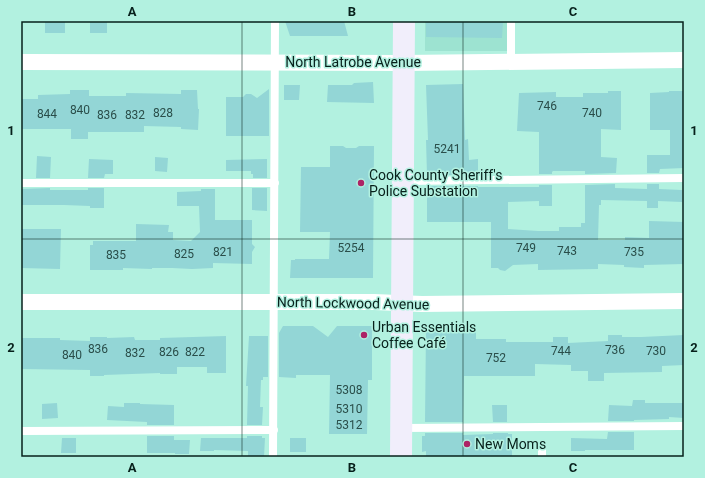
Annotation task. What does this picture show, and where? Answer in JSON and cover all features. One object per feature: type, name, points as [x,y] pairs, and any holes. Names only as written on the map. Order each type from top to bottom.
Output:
[{"type":"main road","points":[[401,457],[404,21]]},
{"type":"street","name":"North Latrobe Avenue","points":[[21,62],[404,63],[684,60]]},
{"type":"street","name":"North Lockwood Avenue","points":[[21,302],[378,302],[422,304],[684,301]]},
{"type":"lane","points":[[273,457],[275,21]]},
{"type":"lane","points":[[511,21],[511,62]]},
{"type":"lane","points":[[402,181],[684,178]]},
{"type":"lane","points":[[21,183],[275,183]]},
{"type":"lane","points":[[401,428],[684,426]]},
{"type":"lane","points":[[21,431],[274,430]]},
{"type":"lane","points":[[542,448],[542,457]]},
{"type":"shaded area","points":[[425,21],[515,21],[515,51],[425,51]]},
{"type":"building","points":[[45,21],[65,21],[65,33],[45,33]]},
{"type":"building","points":[[90,21],[107,21],[107,33],[90,33]]},
{"type":"building","points":[[285,21],[344,21],[348,36],[290,36]]},
{"type":"building","points":[[426,21],[503,21],[502,38],[426,37]]},
{"type":"building","points":[[373,82],[374,103],[327,102],[328,85],[352,85],[354,83]]},
{"type":"building","points":[[463,84],[465,140],[468,139],[469,160],[478,159],[478,175],[427,175],[426,140],[428,140],[426,85]]},
{"type":"building","points":[[284,85],[300,85],[299,100],[284,100]]},
{"type":"building","points":[[269,89],[269,136],[226,136],[226,97],[243,97],[246,94],[251,94],[257,98]]},
{"type":"building","points":[[70,90],[89,90],[89,96],[126,96],[126,93],[181,94],[181,90],[197,90],[199,109],[198,130],[181,129],[181,127],[144,126],[144,132],[88,132],[88,139],[71,139],[71,129],[21,129],[21,99],[38,99],[38,95],[70,94]]},
{"type":"building","points":[[608,91],[621,91],[621,130],[601,129],[601,157],[617,158],[616,173],[585,174],[585,171],[553,171],[552,174],[539,174],[539,132],[517,131],[519,93],[556,92],[556,97],[583,97],[583,93],[608,93]]},
{"type":"building","points":[[684,91],[684,168],[660,169],[659,173],[647,173],[647,155],[670,155],[670,130],[650,130],[650,93]]},
{"type":"building","points":[[330,146],[356,148],[359,146],[374,146],[373,278],[290,278],[291,260],[329,259],[330,232],[300,232],[301,167],[330,167]]},
{"type":"building","points":[[37,156],[51,157],[50,178],[36,178]]},
{"type":"building","points":[[155,157],[168,158],[167,172],[155,171]]},
{"type":"building","points":[[89,159],[113,160],[113,174],[105,174],[104,178],[88,178]]},
{"type":"building","points":[[267,159],[267,178],[253,178],[251,171],[226,171],[226,160]]},
{"type":"building","points":[[615,184],[615,188],[647,189],[647,184],[659,184],[659,189],[682,190],[682,202],[658,201],[658,208],[647,208],[647,201],[601,200],[601,205],[599,205],[598,240],[625,240],[625,237],[649,238],[649,221],[684,222],[684,264],[644,265],[644,268],[624,267],[624,265],[598,264],[598,269],[538,270],[538,264],[513,265],[505,271],[498,268],[491,268],[491,222],[427,222],[427,186],[539,187],[539,185],[552,185],[552,206],[539,206],[539,201],[508,202],[508,229],[559,231],[559,227],[581,227],[581,223],[585,223],[585,185]]},
{"type":"building","points":[[50,188],[50,190],[88,190],[88,188],[104,188],[104,208],[64,205],[21,205],[21,189]]},
{"type":"building","points":[[252,188],[267,188],[267,211],[252,210]]},
{"type":"building","points":[[201,189],[215,189],[215,220],[252,220],[252,244],[255,247],[252,252],[252,264],[213,263],[213,268],[192,269],[123,268],[123,270],[90,270],[90,245],[93,245],[93,241],[136,241],[136,224],[169,225],[168,232],[173,232],[173,240],[191,241],[200,232],[199,206],[177,206],[177,192],[201,191]]},
{"type":"building","points":[[21,229],[61,229],[60,269],[21,268]]},
{"type":"building","points":[[283,326],[313,326],[328,337],[337,326],[372,326],[372,380],[368,380],[367,434],[329,434],[330,375],[296,375],[296,378],[279,377],[279,333]]},
{"type":"building","points":[[430,326],[476,326],[476,339],[506,339],[506,342],[553,342],[553,337],[568,337],[568,343],[608,341],[608,335],[641,337],[684,335],[684,365],[662,366],[662,372],[604,373],[604,381],[588,381],[588,371],[571,371],[571,365],[535,364],[535,376],[464,376],[463,422],[425,422],[426,329]]},
{"type":"building","points":[[226,336],[226,373],[207,373],[207,367],[177,367],[177,374],[160,373],[90,376],[90,370],[21,369],[21,338],[60,338],[60,340],[90,341],[90,337],[134,337],[135,340],[160,340],[160,338]]},
{"type":"building","points":[[249,336],[268,336],[268,377],[263,377],[263,380],[261,380],[260,407],[263,407],[262,425],[247,425],[248,386],[246,386]]},
{"type":"building","points":[[633,400],[645,400],[645,403],[684,403],[684,418],[669,417],[669,419],[608,421],[609,405],[632,406]]},
{"type":"building","points":[[57,403],[58,418],[42,419],[42,404]]},
{"type":"building","points":[[124,403],[174,405],[174,425],[147,425],[147,422],[107,420],[108,406],[124,407]]},
{"type":"building","points":[[492,405],[507,405],[507,422],[493,422]]},
{"type":"building","points":[[608,432],[634,432],[634,450],[571,451],[571,438],[607,439]]},
{"type":"building","name":"New Moms","points":[[425,433],[463,433],[463,435],[493,433],[512,434],[512,457],[426,457],[426,451],[422,452],[422,436],[425,436]]},
{"type":"building","points":[[147,436],[174,436],[174,440],[190,440],[189,454],[147,453]]},
{"type":"building","points":[[247,436],[262,436],[262,438],[265,438],[264,457],[248,456],[248,451],[200,451],[201,438],[247,438]]},
{"type":"building","points":[[62,438],[76,438],[76,453],[61,453]]},
{"type":"building","points":[[290,438],[306,438],[306,452],[290,452]]},
{"type":"place","name":"Cook County Sheriff's Police Substation","points":[[361,183]]},
{"type":"place","name":"Urban Essentials Coffee Café","points":[[364,335]]},
{"type":"place","name":"New Moms","points":[[467,444]]}]
